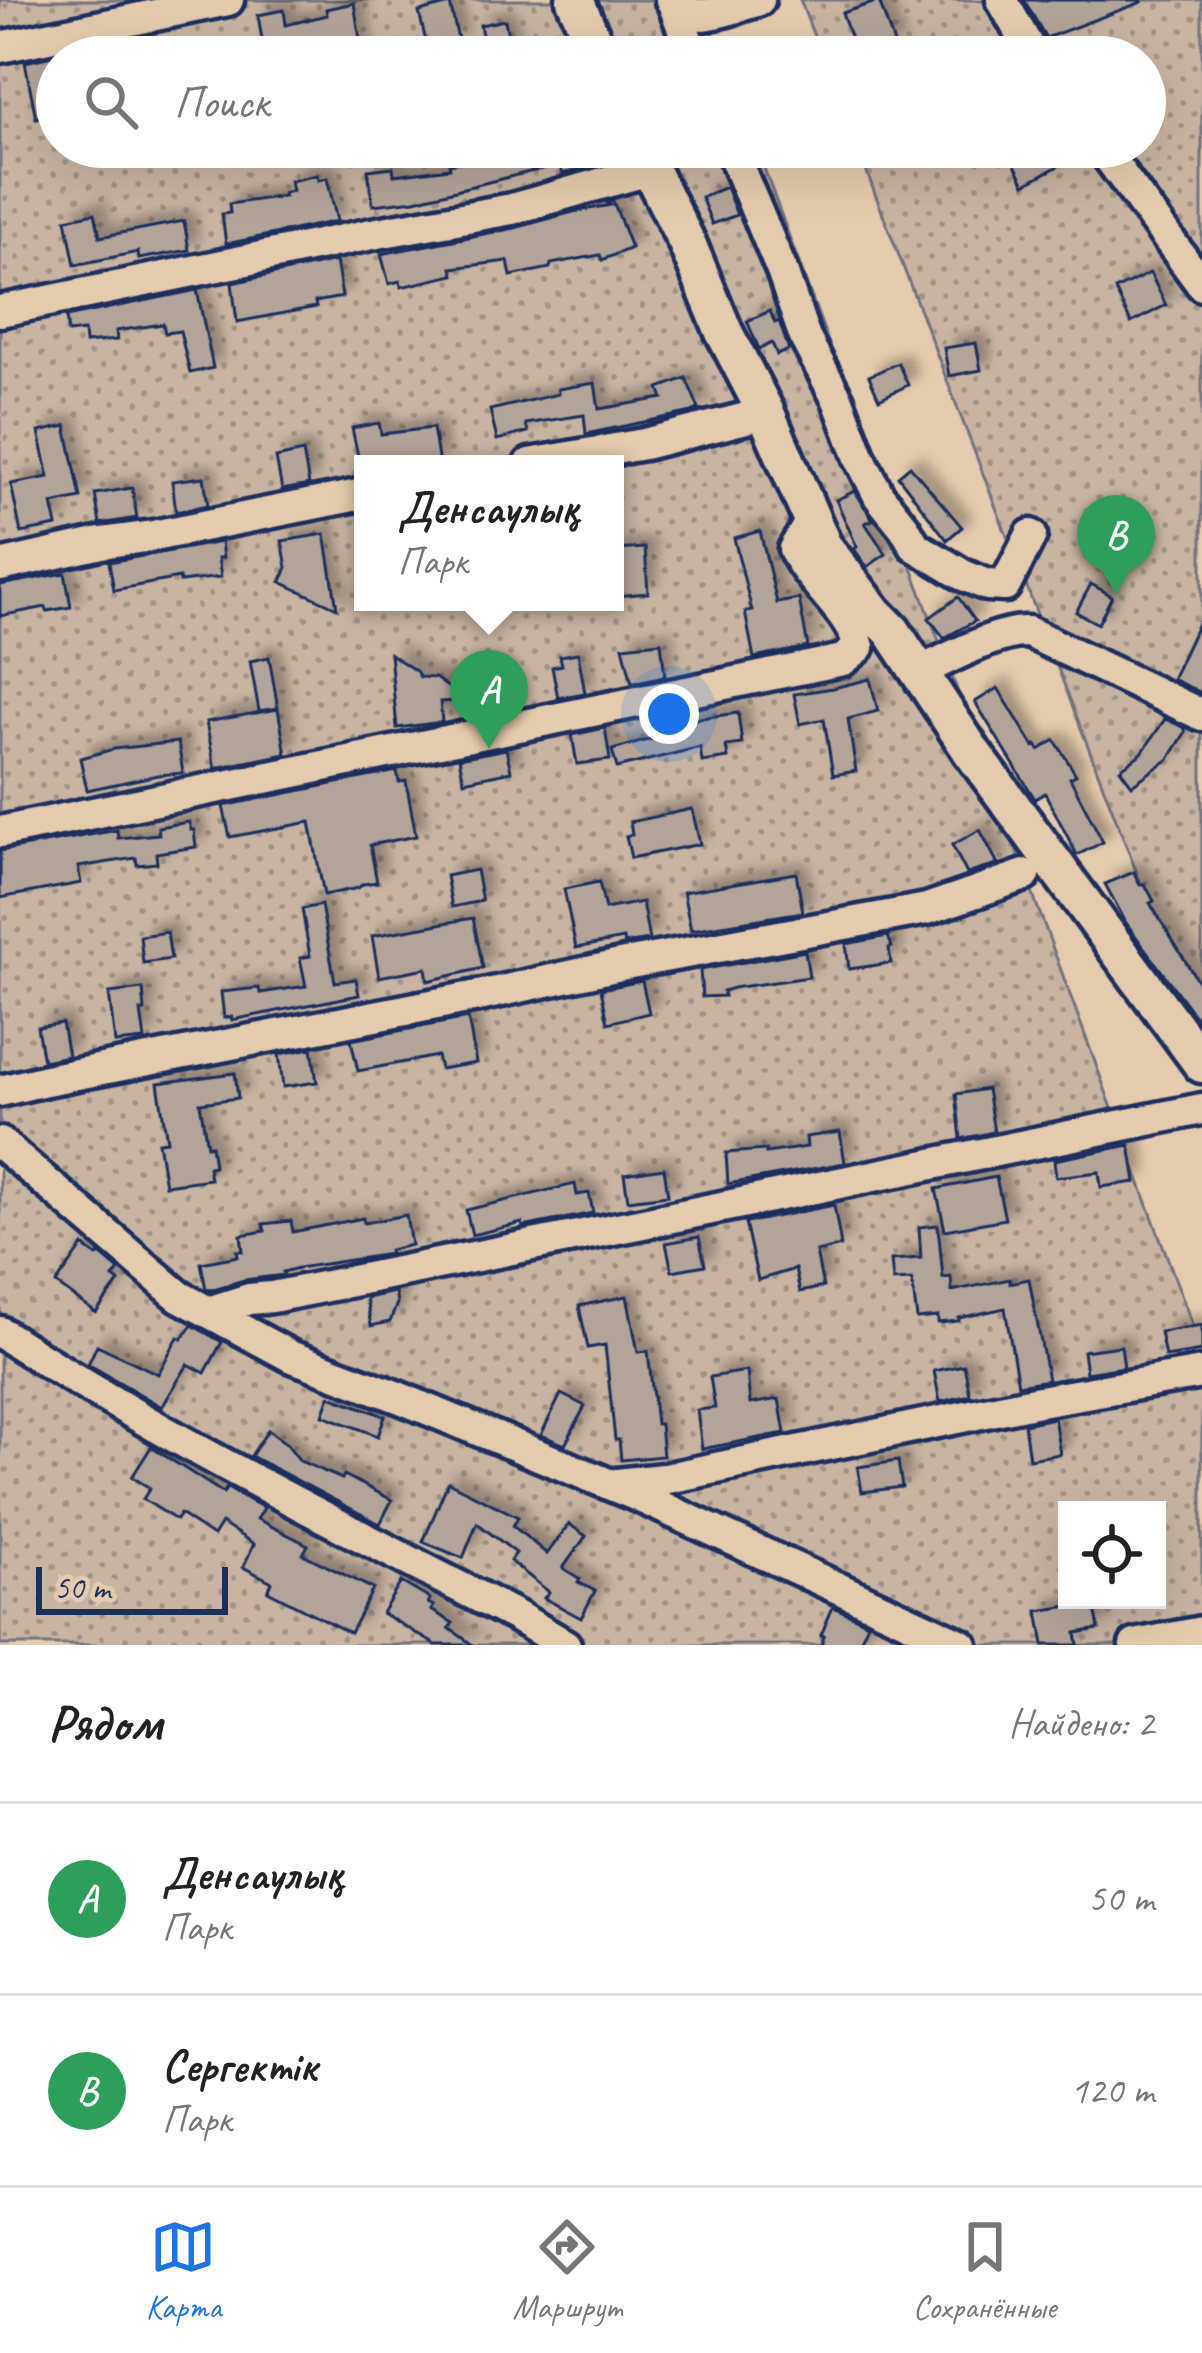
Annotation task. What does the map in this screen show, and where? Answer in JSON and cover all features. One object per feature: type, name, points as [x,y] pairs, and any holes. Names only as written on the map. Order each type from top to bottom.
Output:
[{"type":"street","points":[[53,36],[228,0]]},
{"type":"street","points":[[575,0],[591,36]]},
{"type":"street","points":[[673,4],[688,16],[759,0]]},
{"type":"street","points":[[1002,0],[1022,36]]},
{"type":"street","points":[[673,4],[686,36]]},
{"type":"street","points":[[0,47],[36,40]]},
{"type":"street","points":[[0,311],[512,208],[618,168]]},
{"type":"street","points":[[649,168],[766,413],[823,546],[892,631],[986,771],[1202,1064]]},
{"type":"street","points":[[739,168],[805,338],[838,400],[860,458],[879,496],[915,546],[963,575],[1005,586],[1031,535]]},
{"type":"street","points":[[1116,168],[1202,285]]},
{"type":"street","points":[[581,455],[766,413]]},
{"type":"street","points":[[0,566],[354,496]]},
{"type":"street","points":[[0,832],[844,660],[859,647],[855,630],[794,549],[812,519]]},
{"type":"street","points":[[918,672],[995,637],[1028,632],[1202,715]]},
{"type":"street","points":[[0,1091],[625,964],[927,909],[1025,875]]},
{"type":"street","points":[[208,1312],[249,1299],[928,1167],[1202,1108]]},
{"type":"street","points":[[0,1143],[179,1296],[290,1356],[611,1485],[962,1645]]},
{"type":"street","points":[[0,1332],[172,1436],[565,1645]]},
{"type":"street","points":[[611,1485],[664,1479],[1202,1372]]},
{"type":"street","points":[[1136,1645],[1202,1632]]},
{"type":"shaded area","points":[[0,0],[701,0],[714,36],[36,36],[36,168],[764,168],[1202,1351],[1202,1645],[0,1645]]},
{"type":"shaded area","points":[[800,0],[1202,0],[1202,1042],[865,168],[1166,168],[1166,36],[814,36]]},
{"type":"building","points":[[1024,0],[1142,2],[1051,36],[1045,36]]},
{"type":"building","points":[[879,1],[891,36],[850,36],[842,13]]},
{"type":"building","points":[[354,3],[359,36],[261,36],[258,15],[284,10],[286,25],[327,15],[326,9]]},
{"type":"building","points":[[450,4],[457,36],[425,36],[419,12]]},
{"type":"building","points":[[505,20],[508,36],[482,36],[480,25]]},
{"type":"building","points":[[36,60],[36,118],[25,62]]},
{"type":"building","points":[[393,168],[394,175],[450,168],[546,168],[415,200],[373,205],[368,170]]},
{"type":"building","points":[[1017,168],[1054,168],[1025,184]]},
{"type":"building","points":[[317,175],[318,180],[327,178],[337,221],[226,244],[222,214],[230,213],[229,204],[284,196],[292,191],[290,181]]},
{"type":"building","points":[[726,187],[737,215],[712,224],[701,197]]},
{"type":"building","points":[[613,201],[631,248],[602,260],[600,255],[511,276],[508,261],[452,268],[454,275],[401,287],[400,281],[389,284],[381,254],[515,228]]},
{"type":"building","points":[[95,213],[100,237],[184,221],[189,250],[139,259],[138,252],[75,265],[66,219]]},
{"type":"building","points":[[336,261],[342,297],[315,302],[316,307],[237,322],[232,283]]},
{"type":"building","points":[[1150,273],[1166,305],[1131,323],[1115,290]]},
{"type":"building","points":[[197,290],[213,368],[190,373],[180,331],[165,333],[163,324],[116,331],[117,340],[85,343],[84,331],[68,333],[66,317]]},
{"type":"building","points":[[770,311],[775,323],[779,321],[789,350],[777,355],[772,343],[759,349],[747,321]]},
{"type":"building","points":[[976,343],[981,370],[949,376],[944,348]]},
{"type":"building","points":[[898,363],[908,385],[879,399],[869,376]]},
{"type":"building","points":[[686,378],[699,409],[692,412],[586,434],[584,415],[526,424],[528,432],[497,440],[490,410],[595,383],[599,409],[663,398],[659,388]]},
{"type":"building","points":[[379,423],[381,434],[433,428],[438,455],[358,455],[352,428]]},
{"type":"building","points":[[66,426],[81,498],[52,504],[57,526],[21,533],[11,484],[49,477],[39,432]]},
{"type":"building","points":[[303,452],[309,485],[282,490],[276,458]]},
{"type":"building","points":[[910,466],[962,527],[947,540],[898,476]]},
{"type":"building","points":[[204,477],[208,505],[176,512],[172,481]]},
{"type":"building","points":[[132,488],[137,518],[100,524],[95,494]]},
{"type":"building","points":[[855,491],[873,520],[865,523],[886,554],[867,567],[854,549],[836,500]]},
{"type":"building","points":[[760,531],[777,603],[799,599],[808,647],[754,658],[745,612],[752,611],[734,538]]},
{"type":"building","points":[[325,534],[337,608],[281,582],[287,567],[282,541]]},
{"type":"building","points":[[221,542],[221,577],[180,582],[179,578],[114,590],[109,562]]},
{"type":"building","points":[[645,548],[648,593],[624,595],[624,549]]},
{"type":"building","points":[[65,573],[71,607],[0,616],[0,585]]},
{"type":"building","points":[[1091,584],[1112,596],[1098,624],[1076,612]]},
{"type":"building","points":[[958,597],[975,621],[944,638],[929,618]]},
{"type":"building","points":[[1202,615],[1202,693],[1172,679]]},
{"type":"building","points":[[661,642],[665,676],[632,683],[623,646]]},
{"type":"building","points":[[578,653],[585,693],[558,698],[552,667],[562,665],[560,656]]},
{"type":"building","points":[[390,654],[420,677],[435,678],[465,699],[464,674],[497,672],[499,699],[440,702],[442,722],[397,728]]},
{"type":"building","points":[[269,657],[278,708],[259,711],[250,661]]},
{"type":"building","points":[[870,679],[878,711],[848,719],[856,771],[833,775],[824,719],[800,724],[794,694]]},
{"type":"building","points":[[998,688],[1034,747],[1039,750],[1055,740],[1076,775],[1070,778],[1103,842],[1077,855],[1045,793],[1035,799],[975,702]]},
{"type":"building","points":[[278,709],[286,754],[215,768],[206,722]]},
{"type":"building","points":[[684,712],[686,720],[738,713],[742,744],[726,746],[728,758],[702,762],[700,747],[617,768],[612,750],[652,739],[647,720]]},
{"type":"building","points":[[1165,719],[1185,728],[1185,733],[1169,759],[1132,785],[1120,769],[1142,753]]},
{"type":"building","points":[[605,728],[610,760],[577,764],[572,735]]},
{"type":"building","points":[[178,742],[183,773],[87,790],[80,758]]},
{"type":"building","points":[[506,749],[511,771],[464,781],[459,758]]},
{"type":"building","points":[[397,771],[399,782],[406,781],[416,836],[370,845],[377,882],[324,895],[310,822],[230,837],[223,806]]},
{"type":"building","points":[[692,809],[700,844],[631,858],[626,836],[632,834],[630,822]]},
{"type":"building","points":[[189,822],[196,847],[156,853],[157,863],[137,865],[136,858],[78,867],[81,883],[0,898],[0,851],[117,830],[118,838],[159,834],[158,827]]},
{"type":"building","points":[[980,830],[998,864],[967,874],[952,845]]},
{"type":"building","points":[[476,870],[482,901],[452,907],[446,876]]},
{"type":"building","points":[[1134,872],[1202,988],[1202,1026],[1126,923],[1105,884]]},
{"type":"building","points":[[796,873],[803,912],[691,930],[683,892]]},
{"type":"building","points":[[599,882],[605,909],[642,902],[649,940],[624,944],[623,939],[576,948],[564,889]]},
{"type":"building","points":[[321,905],[335,982],[356,979],[359,995],[224,1018],[221,992],[259,988],[260,993],[306,986],[300,958],[310,956],[302,909]]},
{"type":"building","points":[[473,918],[483,968],[428,981],[426,968],[379,977],[372,936]]},
{"type":"building","points":[[167,932],[171,959],[143,963],[140,936]]},
{"type":"building","points":[[888,936],[891,963],[849,969],[846,944]]},
{"type":"building","points":[[805,951],[809,977],[702,997],[700,970]]},
{"type":"building","points":[[642,981],[649,1013],[608,1023],[601,989]]},
{"type":"building","points":[[143,989],[145,1040],[115,1043],[109,993]]},
{"type":"building","points":[[468,1018],[476,1063],[440,1069],[437,1056],[358,1071],[351,1040]]},
{"type":"building","points":[[62,1023],[68,1056],[43,1061],[37,1027]]},
{"type":"building","points":[[312,1048],[317,1082],[283,1087],[279,1054]]},
{"type":"building","points":[[235,1073],[238,1098],[200,1103],[214,1166],[208,1167],[210,1179],[165,1185],[158,1142],[167,1141],[158,1083]]},
{"type":"building","points":[[987,1089],[994,1132],[961,1139],[956,1094]]},
{"type":"building","points":[[840,1132],[845,1163],[728,1184],[726,1153],[807,1147],[806,1137]]},
{"type":"building","points":[[1130,1145],[1136,1182],[1101,1187],[1099,1172],[1056,1177],[1054,1160]]},
{"type":"building","points":[[664,1168],[668,1195],[628,1200],[624,1174]]},
{"type":"building","points":[[996,1177],[1005,1219],[945,1230],[936,1189]]},
{"type":"building","points":[[575,1184],[577,1195],[589,1193],[593,1213],[472,1235],[466,1210]]},
{"type":"building","points":[[834,1205],[841,1246],[816,1252],[823,1287],[800,1292],[795,1269],[758,1280],[745,1223]]},
{"type":"building","points":[[406,1215],[411,1245],[389,1250],[390,1254],[206,1289],[201,1263],[238,1256],[237,1251],[243,1251],[241,1235],[265,1231],[263,1224],[291,1221],[293,1232]]},
{"type":"building","points":[[938,1225],[943,1278],[951,1277],[952,1291],[1029,1279],[1048,1380],[1018,1385],[1005,1308],[959,1321],[917,1319],[912,1280],[893,1281],[891,1260],[921,1258],[919,1227]]},
{"type":"building","points":[[699,1237],[705,1265],[672,1271],[666,1243]]},
{"type":"building","points":[[83,1246],[119,1270],[113,1278],[119,1282],[96,1313],[56,1284]]},
{"type":"building","points":[[395,1292],[397,1303],[390,1322],[371,1326],[366,1298]]},
{"type":"building","points":[[627,1296],[638,1352],[648,1351],[663,1456],[621,1460],[605,1345],[588,1348],[579,1306]]},
{"type":"building","points":[[192,1325],[222,1342],[205,1373],[188,1364],[162,1407],[88,1364],[97,1345],[158,1374],[178,1337],[182,1339]]},
{"type":"building","points":[[1202,1325],[1202,1351],[1165,1357],[1160,1332]]},
{"type":"building","points":[[1121,1346],[1124,1367],[1086,1373],[1083,1351]]},
{"type":"building","points":[[964,1365],[970,1395],[940,1402],[934,1371]]},
{"type":"building","points":[[747,1371],[750,1404],[779,1399],[785,1433],[702,1449],[697,1410],[715,1408],[710,1377]]},
{"type":"building","points":[[561,1394],[585,1406],[565,1445],[541,1435]]},
{"type":"building","points":[[330,1396],[385,1416],[378,1436],[323,1415]]},
{"type":"building","points":[[1054,1418],[1060,1454],[1029,1459],[1024,1424]]},
{"type":"building","points":[[268,1430],[300,1461],[342,1479],[344,1475],[392,1500],[380,1524],[251,1456]]},
{"type":"building","points":[[151,1447],[223,1493],[227,1488],[264,1508],[257,1519],[308,1545],[303,1554],[373,1589],[350,1633],[268,1591],[272,1582],[243,1567],[254,1544],[221,1523],[213,1536],[180,1514],[176,1520],[143,1499],[150,1488],[132,1477]]},
{"type":"building","points":[[898,1461],[902,1487],[862,1492],[858,1467]]},
{"type":"building","points":[[448,1482],[518,1517],[513,1526],[547,1554],[569,1524],[586,1536],[563,1568],[595,1591],[581,1618],[544,1598],[549,1592],[510,1561],[516,1553],[477,1523],[463,1558],[423,1542]]},
{"type":"building","points":[[401,1582],[430,1599],[431,1610],[453,1623],[449,1628],[473,1645],[436,1645],[382,1613]]},
{"type":"building","points":[[833,1607],[868,1623],[858,1645],[821,1645]]},
{"type":"building","points":[[1095,1609],[1099,1629],[1076,1633],[1078,1645],[1044,1645],[1038,1611]]},
{"type":"place","name":"Сергектік","points":[[1116,594]]},
{"type":"place","name":"Денсаулық","points":[[489,749]]}]
